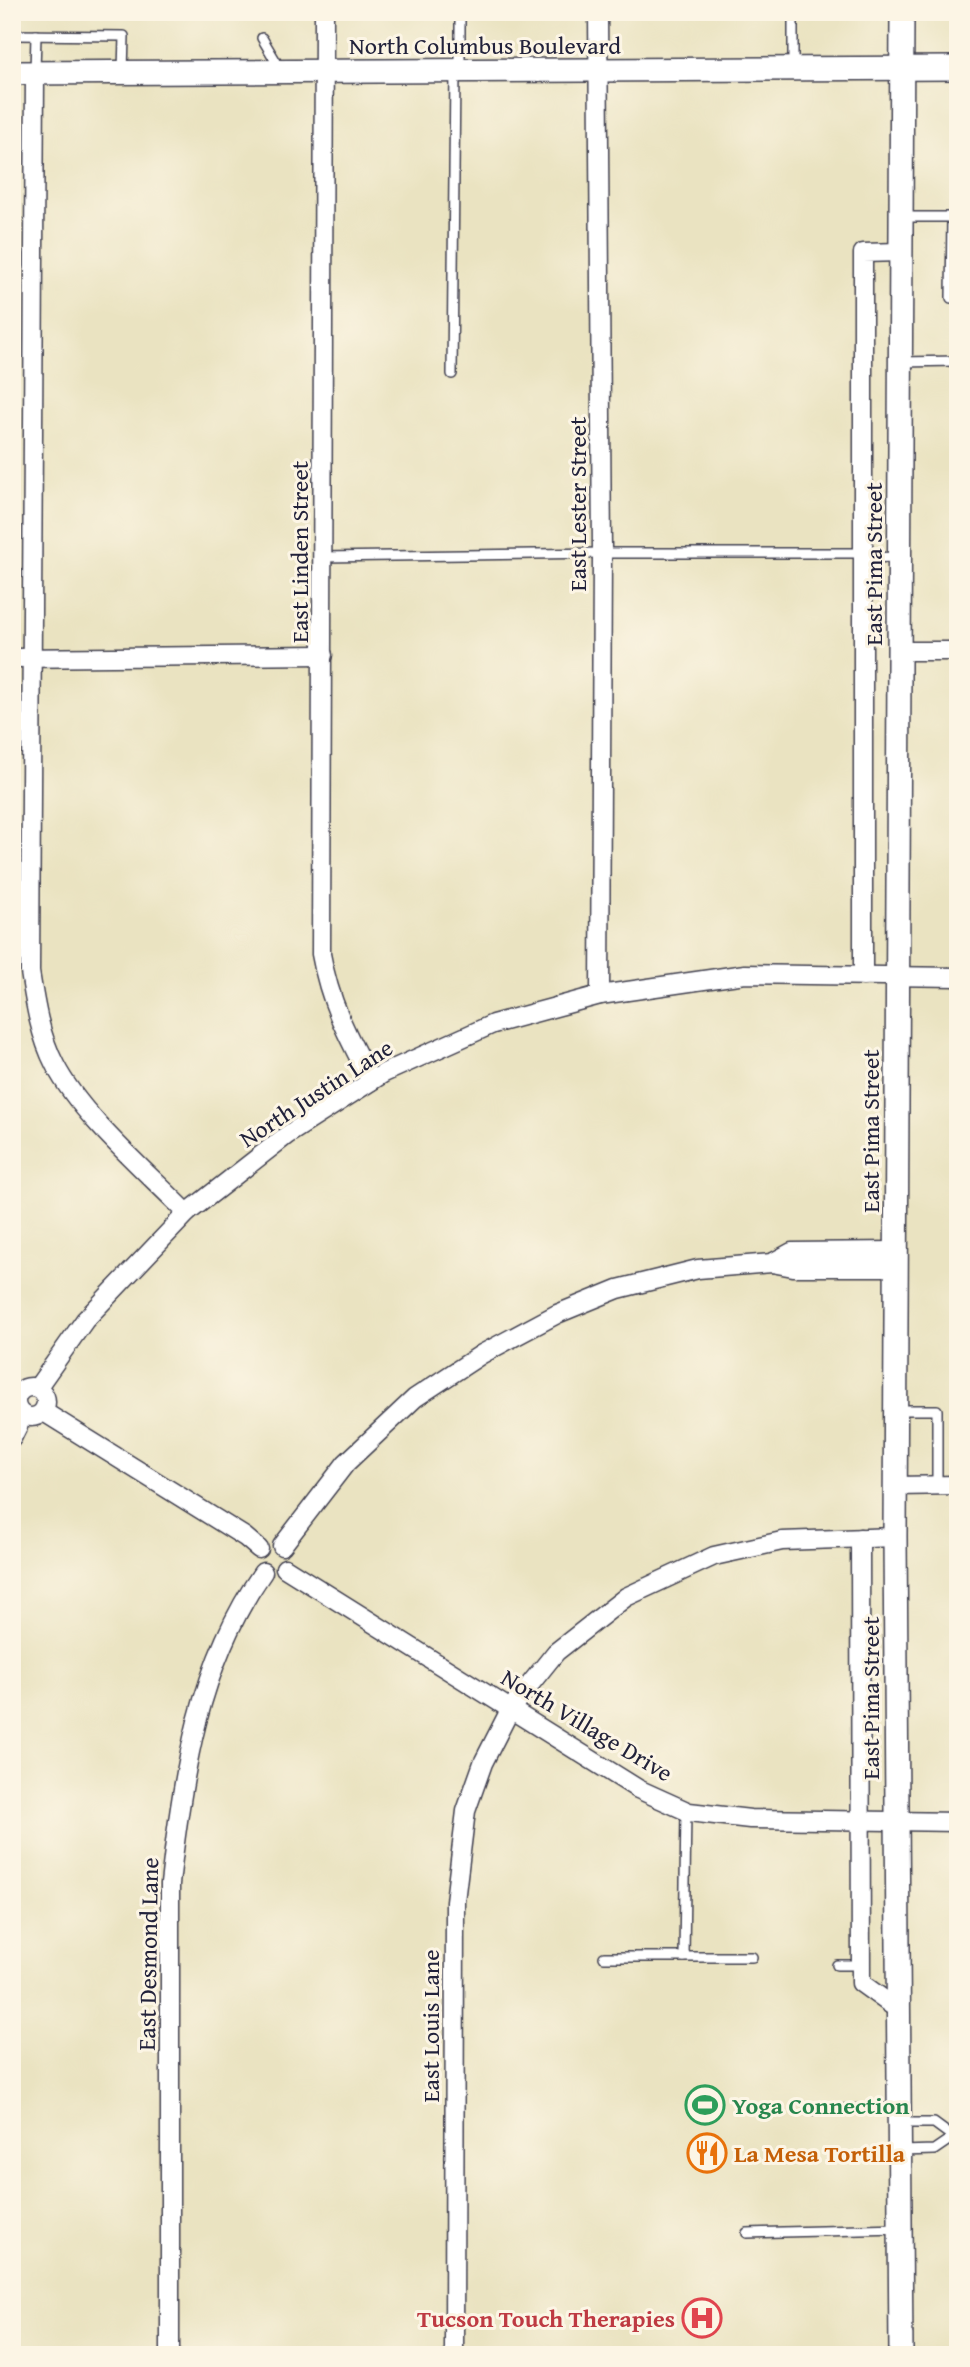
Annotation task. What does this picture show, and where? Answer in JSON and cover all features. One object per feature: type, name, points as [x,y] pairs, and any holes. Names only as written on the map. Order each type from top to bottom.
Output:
[{"type":"street","name":"East Linden Street","points":[[324,12],[321,954],[327,989],[343,1028],[371,1081]]},
{"type":"street","name":"East Lester Street","points":[[598,12],[600,995]]},
{"type":"street","name":"East Pima Street","points":[[901,2355],[895,1537],[902,12]]},
{"type":"street","name":"North Columbus Boulevard","points":[[23,74],[958,68]]},
{"type":"street","points":[[23,74],[31,658],[30,972],[36,1009],[55,1065],[73,1093],[187,1213]]},
{"type":"street","name":"East Pima Street","points":[[863,976],[863,253],[900,253]]},
{"type":"street","points":[[899,651],[958,651]]},
{"type":"street","points":[[12,658],[323,655]]},
{"type":"street","name":"North Justin Lane","points":[[37,1388],[85,1320],[187,1213],[286,1135],[384,1073],[494,1024],[600,995],[745,974],[958,977]]},
{"type":"street","points":[[282,1546],[346,1463],[415,1398],[482,1354],[557,1314],[618,1289],[698,1269],[772,1263],[793,1267],[897,1259]]},
{"type":"street","points":[[27,1387],[42,1391],[46,1399],[44,1412],[33,1418],[23,1416],[16,1408],[15,1391],[27,1387]]},
{"type":"street","points":[[44,1412],[260,1549]]},
{"type":"street","points":[[12,1438],[23,1416]]},
{"type":"street","points":[[896,1486],[958,1485]]},
{"type":"street","name":"East Louis Lane","points":[[454,2355],[456,1890],[466,1811],[483,1763],[511,1708],[556,1652],[626,1597],[713,1556],[782,1541],[895,1537]]},
{"type":"street","name":"East Pima Street","points":[[860,1538],[861,1983],[897,2009]]},
{"type":"street","points":[[268,1543],[282,1546],[288,1556],[285,1568],[273,1574],[263,1572],[257,1564],[260,1549],[268,1543]]},
{"type":"street","name":"North Village Drive","points":[[285,1568],[638,1789],[686,1810],[750,1819],[958,1822]]},
{"type":"street","name":"East Desmond Lane","points":[[170,2355],[170,1884],[178,1811],[195,1723],[227,1632],[263,1572]]},
{"type":"lane","points":[[452,374],[460,12]]},
{"type":"lane","points":[[793,12],[793,69]]},
{"type":"lane","points":[[12,35],[124,36],[123,73]]},
{"type":"lane","points":[[23,74],[36,35]]},
{"type":"lane","points":[[262,38],[282,72]]},
{"type":"lane","points":[[900,218],[952,217],[951,298]]},
{"type":"lane","points":[[900,362],[958,361]]},
{"type":"lane","points":[[323,557],[601,553],[899,557]]},
{"type":"lane","points":[[896,1410],[937,1410],[937,1485]]},
{"type":"lane","points":[[684,1957],[686,1810]]},
{"type":"lane","points":[[604,1956],[752,1956]]},
{"type":"lane","points":[[837,1965],[861,1965]]},
{"type":"lane","points":[[808,2110],[899,2116],[934,2123],[953,2137],[934,2150],[900,2151]]},
{"type":"lane","points":[[747,2232],[900,2229]]},
{"type":"place","name":"Yoga Connection","points":[[705,2105]]},
{"type":"place","name":"La Mesa Tortilla","points":[[707,2153]]},
{"type":"place","name":"Tucson Touch Therapies","points":[[702,2318]]}]
